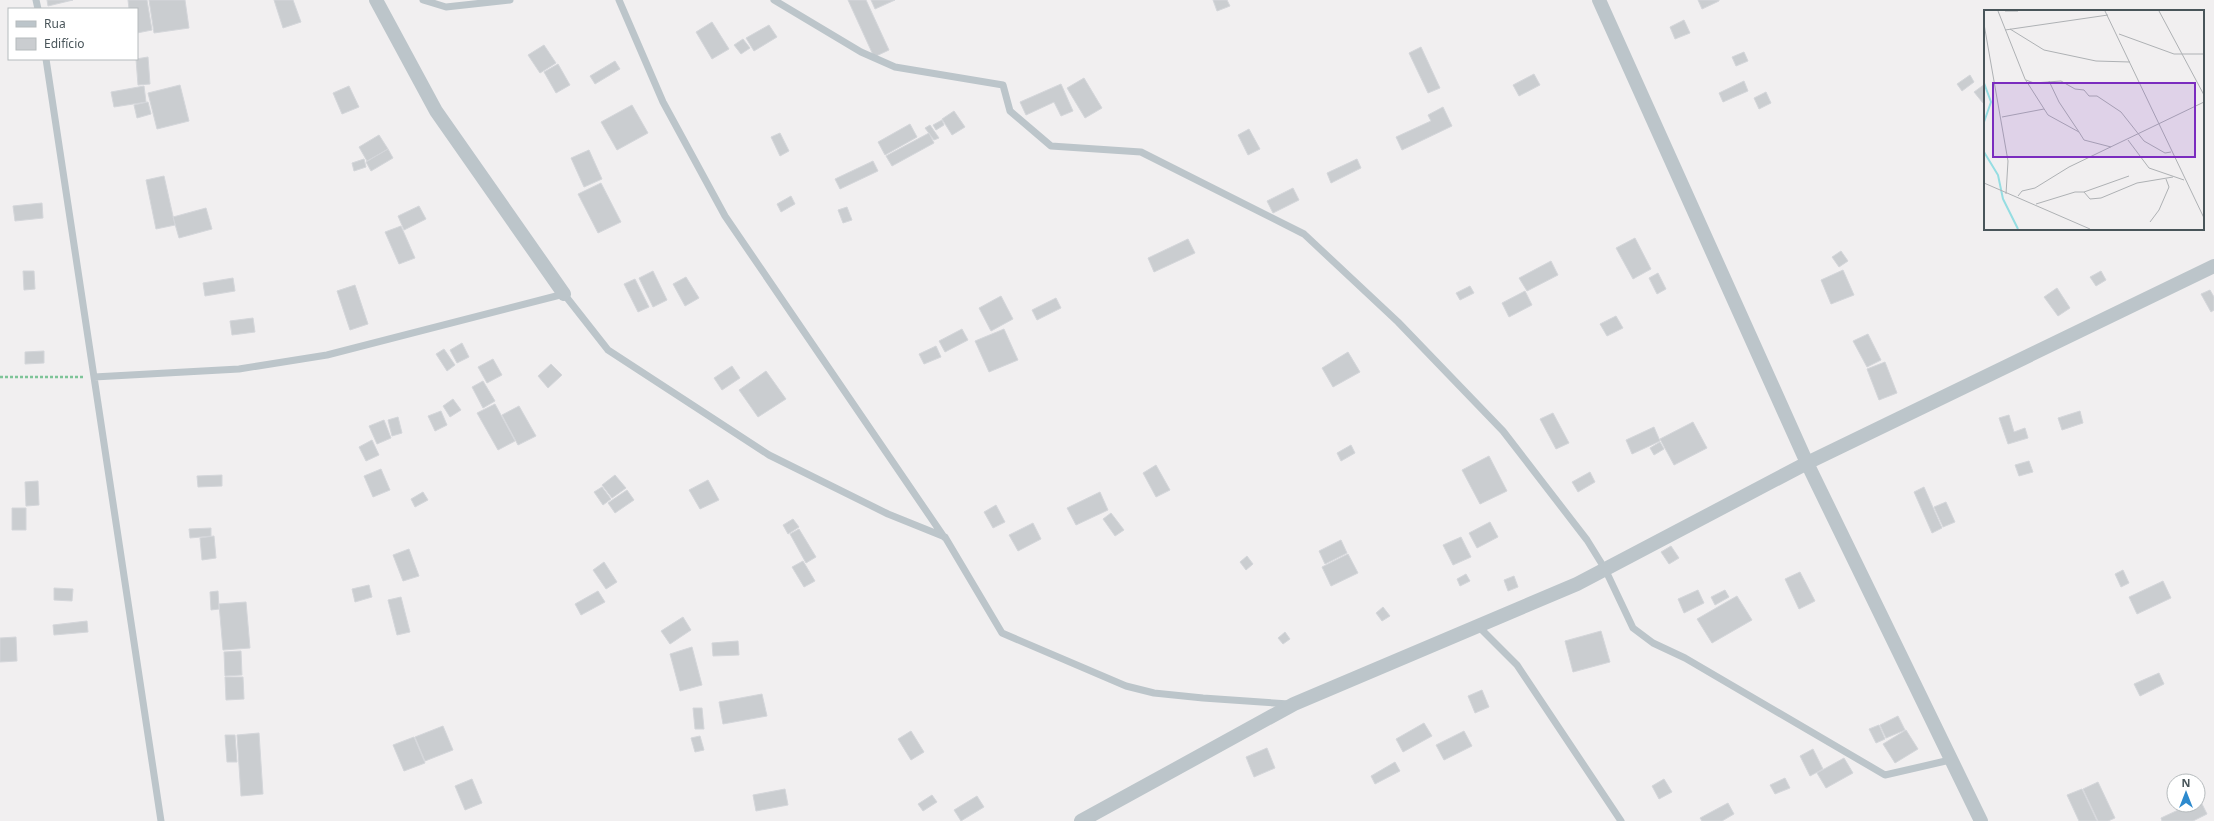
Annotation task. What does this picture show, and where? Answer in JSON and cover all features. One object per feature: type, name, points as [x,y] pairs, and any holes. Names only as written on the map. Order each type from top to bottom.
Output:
[{"type":"street","points":[[376,0],[436,111],[564,294]]},
{"type":"street","points":[[1600,0],[1807,463],[1950,760],[1981,821]]},
{"type":"street","points":[[1081,821],[1294,704],[1577,584],[1807,463],[2214,266]]},
{"type":"lane","points":[[423,0],[446,7],[510,0]]},
{"type":"lane","points":[[619,0],[663,102],[725,216],[945,538],[1002,634],[1126,686],[1154,693],[1294,704]]},
{"type":"lane","points":[[774,0],[861,52],[895,67],[1003,85],[1010,111],[1051,146],[1141,152],[1304,234],[1398,322],[1502,431],[1587,540],[1605,569],[1633,628],[1653,643],[1684,658],[1885,775],[1950,760]]},
{"type":"lane","points":[[46,60],[161,821]]},
{"type":"lane","points":[[94,377],[239,369],[327,355],[564,294],[608,350],[769,455],[888,514],[945,538]]},
{"type":"lane","points":[[1478,626],[1517,665],[1621,821]]},
{"type":"path","points":[[0,377],[94,377]]},
{"type":"building","points":[[47,0],[73,0],[48,6]]},
{"type":"building","points":[[128,0],[147,0],[152,30],[138,33],[138,8],[129,8]]},
{"type":"building","points":[[149,0],[185,0],[189,28],[154,33]]},
{"type":"building","points":[[274,0],[293,0],[301,22],[283,28]]},
{"type":"building","points":[[848,0],[866,0],[889,50],[874,57]]},
{"type":"building","points":[[871,0],[895,0],[875,9]]},
{"type":"building","points":[[1213,0],[1227,0],[1230,6],[1217,11]]},
{"type":"building","points":[[1698,0],[1719,0],[1719,1],[1702,9]]},
{"type":"building","points":[[1684,20],[1690,33],[1675,39],[1670,27]]},
{"type":"building","points":[[712,22],[729,49],[712,59],[696,32]]},
{"type":"building","points":[[769,25],[777,37],[754,51],[746,38]]},
{"type":"building","points":[[743,39],[750,48],[741,54],[734,45]]},
{"type":"building","points":[[544,45],[556,63],[540,73],[528,55]]},
{"type":"building","points":[[1421,47],[1440,88],[1428,93],[1409,53]]},
{"type":"building","points":[[1744,52],[1748,61],[1736,66],[1732,57]]},
{"type":"building","points":[[148,57],[150,84],[138,85],[136,60]]},
{"type":"building","points":[[615,61],[620,69],[595,84],[590,76]]},
{"type":"building","points":[[558,64],[570,85],[556,93],[544,72]]},
{"type":"building","points":[[1534,74],[1540,85],[1519,96],[1513,85]]},
{"type":"building","points":[[1970,75],[1974,82],[1962,91],[1957,84]]},
{"type":"building","points":[[1084,78],[1102,108],[1085,118],[1067,88]]},
{"type":"building","points":[[1744,81],[1748,91],[1723,102],[1719,93]]},
{"type":"building","points":[[1061,84],[1073,111],[1061,116],[1054,102],[1026,115],[1020,102]]},
{"type":"building","points":[[180,85],[189,121],[157,129],[148,93]]},
{"type":"building","points":[[1984,85],[1983,103],[1974,92]]},
{"type":"building","points":[[144,86],[146,102],[114,107],[111,92]]},
{"type":"building","points":[[349,86],[359,107],[342,114],[333,93]]},
{"type":"building","points":[[1766,92],[1771,103],[1759,109],[1754,98]]},
{"type":"building","points":[[148,102],[151,114],[137,118],[134,105]]},
{"type":"building","points":[[632,105],[648,133],[617,150],[601,122]]},
{"type":"building","points":[[1443,107],[1452,126],[1402,150],[1396,137],[1431,121],[1428,115]]},
{"type":"building","points":[[954,111],[965,127],[952,135],[942,119]]},
{"type":"building","points":[[942,120],[944,125],[936,130],[933,125]]},
{"type":"building","points":[[910,124],[917,137],[885,155],[878,142]]},
{"type":"building","points":[[930,125],[939,138],[934,140],[925,128]]},
{"type":"building","points":[[1249,129],[1260,149],[1248,155],[1238,135]]},
{"type":"building","points":[[780,133],[789,151],[780,156],[771,137]]},
{"type":"building","points":[[929,133],[934,143],[892,166],[886,156]]},
{"type":"building","points":[[379,135],[388,149],[367,161],[359,147]]},
{"type":"building","points":[[388,149],[393,158],[371,171],[366,162]]},
{"type":"building","points":[[589,150],[602,179],[584,187],[571,158]]},
{"type":"building","points":[[364,159],[366,167],[354,171],[352,163]]},
{"type":"building","points":[[1357,159],[1361,168],[1331,183],[1327,173]]},
{"type":"building","points":[[873,161],[878,171],[840,189],[835,179]]},
{"type":"building","points":[[164,176],[175,225],[156,229],[146,180]]},
{"type":"building","points":[[601,183],[621,222],[598,233],[578,194]]},
{"type":"building","points":[[1293,188],[1299,200],[1273,213],[1267,201]]},
{"type":"building","points":[[791,196],[795,204],[781,212],[777,204]]},
{"type":"building","points":[[42,203],[43,218],[15,221],[13,206]]},
{"type":"building","points":[[419,206],[426,219],[404,230],[398,216]]},
{"type":"building","points":[[847,207],[852,220],[843,223],[838,210]]},
{"type":"building","points":[[206,208],[212,229],[179,238],[173,217]]},
{"type":"building","points":[[401,226],[415,258],[399,264],[385,232]]},
{"type":"building","points":[[1635,238],[1651,269],[1633,279],[1616,248]]},
{"type":"building","points":[[1188,239],[1195,253],[1154,272],[1148,258]]},
{"type":"building","points":[[1841,251],[1848,261],[1839,267],[1832,257]]},
{"type":"building","points":[[1551,261],[1558,275],[1527,291],[1519,278]]},
{"type":"building","points":[[1843,270],[1854,295],[1831,304],[1821,280]]},
{"type":"building","points":[[23,271],[34,271],[35,289],[24,290]]},
{"type":"building","points":[[653,271],[667,300],[653,307],[639,278]]},
{"type":"building","points":[[2101,271],[2106,280],[2096,286],[2090,277]]},
{"type":"building","points":[[1658,273],[1666,289],[1657,294],[1649,278]]},
{"type":"building","points":[[686,277],[699,298],[685,306],[673,284]]},
{"type":"building","points":[[233,278],[235,291],[205,296],[203,283]]},
{"type":"building","points":[[635,279],[649,307],[638,312],[624,284]]},
{"type":"building","points":[[355,285],[368,324],[350,330],[337,291]]},
{"type":"building","points":[[1470,286],[1474,293],[1460,300],[1456,293]]},
{"type":"building","points":[[2057,288],[2070,308],[2058,316],[2044,297]]},
{"type":"building","points":[[2210,290],[2214,297],[2214,310],[2211,312],[2201,294]]},
{"type":"building","points":[[1525,291],[1532,305],[1509,317],[1502,303]]},
{"type":"building","points":[[1001,296],[1013,319],[991,331],[979,308]]},
{"type":"building","points":[[1056,298],[1061,308],[1037,320],[1032,310]]},
{"type":"building","points":[[1616,316],[1623,328],[1607,336],[1600,324]]},
{"type":"building","points":[[253,318],[255,332],[232,335],[230,321]]},
{"type":"building","points":[[962,329],[968,340],[945,352],[939,341]]},
{"type":"building","points":[[1004,329],[1018,360],[989,372],[975,341]]},
{"type":"building","points":[[1868,334],[1881,360],[1867,367],[1853,341]]},
{"type":"building","points":[[462,343],[469,357],[457,363],[450,350]]},
{"type":"building","points":[[936,346],[941,357],[924,364],[919,354]]},
{"type":"building","points":[[444,349],[455,365],[447,371],[436,354]]},
{"type":"building","points":[[44,351],[44,363],[25,364],[25,352]]},
{"type":"building","points":[[1348,352],[1360,372],[1333,387],[1322,368]]},
{"type":"building","points":[[493,359],[502,375],[487,383],[478,367]]},
{"type":"building","points":[[1885,362],[1897,393],[1879,400],[1867,369]]},
{"type":"building","points":[[551,364],[562,375],[548,388],[538,376]]},
{"type":"building","points":[[732,366],[740,378],[722,390],[714,378]]},
{"type":"building","points":[[766,371],[786,399],[758,417],[739,390]]},
{"type":"building","points":[[483,381],[495,401],[483,408],[472,387]]},
{"type":"building","points":[[453,399],[461,410],[450,417],[443,406]]},
{"type":"building","points":[[495,404],[515,441],[498,450],[477,413]]},
{"type":"building","points":[[519,406],[536,436],[518,445],[502,415]]},
{"type":"building","points":[[441,411],[447,425],[435,431],[428,416]]},
{"type":"building","points":[[2080,411],[2083,423],[2062,430],[2058,418]]},
{"type":"building","points":[[1553,413],[1569,443],[1556,449],[1540,419]]},
{"type":"building","points":[[2009,415],[2014,432],[2025,428],[2028,438],[2008,444],[1999,418]]},
{"type":"building","points":[[398,417],[402,433],[392,436],[388,420]]},
{"type":"building","points":[[384,420],[391,438],[377,444],[369,426]]},
{"type":"building","points":[[1693,422],[1707,448],[1674,465],[1660,439]]},
{"type":"building","points":[[1654,427],[1660,441],[1632,454],[1626,440]]},
{"type":"building","points":[[372,440],[379,455],[366,461],[359,447]]},
{"type":"building","points":[[1660,442],[1664,449],[1654,455],[1650,448]]},
{"type":"building","points":[[1351,445],[1355,453],[1341,461],[1337,453]]},
{"type":"building","points":[[1489,456],[1507,491],[1480,504],[1462,470]]},
{"type":"building","points":[[2029,461],[2033,472],[2019,476],[2015,465]]},
{"type":"building","points":[[1156,465],[1170,490],[1156,497],[1143,473]]},
{"type":"building","points":[[381,469],[390,490],[373,497],[364,476]]},
{"type":"building","points":[[1590,472],[1595,482],[1578,492],[1572,482]]},
{"type":"building","points":[[222,475],[222,486],[198,487],[197,476]]},
{"type":"building","points":[[615,475],[626,488],[612,498],[602,485]]},
{"type":"building","points":[[708,480],[719,500],[700,509],[689,490]]},
{"type":"building","points":[[38,481],[39,505],[26,506],[25,482]]},
{"type":"building","points":[[602,487],[611,499],[603,505],[594,492]]},
{"type":"building","points":[[1924,487],[1942,528],[1932,533],[1914,492]]},
{"type":"building","points":[[627,490],[634,500],[615,513],[608,503]]},
{"type":"building","points":[[423,492],[428,500],[415,507],[411,499]]},
{"type":"building","points":[[1100,492],[1108,510],[1076,525],[1067,508]]},
{"type":"building","points":[[1946,502],[1955,522],[1943,527],[1934,507]]},
{"type":"building","points":[[996,505],[1005,522],[993,528],[984,512]]},
{"type":"building","points":[[12,508],[26,508],[26,530],[12,530]]},
{"type":"building","points":[[1111,513],[1124,530],[1115,536],[1103,519]]},
{"type":"building","points":[[793,519],[799,527],[788,534],[783,525]]},
{"type":"building","points":[[1490,522],[1498,537],[1477,548],[1469,533]]},
{"type":"building","points":[[1033,523],[1041,539],[1018,551],[1009,535]]},
{"type":"building","points":[[211,528],[211,536],[190,538],[189,529]]},
{"type":"building","points":[[799,529],[816,557],[806,563],[790,534]]},
{"type":"building","points":[[214,536],[216,558],[202,560],[200,538]]},
{"type":"building","points":[[1461,537],[1471,557],[1453,565],[1443,545]]},
{"type":"building","points":[[1341,540],[1347,553],[1325,564],[1319,551]]},
{"type":"building","points":[[1671,546],[1679,558],[1669,564],[1661,552]]},
{"type":"building","points":[[409,549],[419,576],[403,581],[393,555]]},
{"type":"building","points":[[1348,554],[1358,573],[1331,586],[1322,567]]},
{"type":"building","points":[[1247,556],[1253,564],[1246,570],[1240,562]]},
{"type":"building","points":[[803,561],[815,581],[804,587],[792,567]]},
{"type":"building","points":[[604,562],[617,582],[606,589],[593,570]]},
{"type":"building","points":[[2123,570],[2129,583],[2121,587],[2115,574]]},
{"type":"building","points":[[1800,572],[1815,601],[1799,609],[1785,579]]},
{"type":"building","points":[[1466,574],[1470,581],[1460,586],[1457,579]]},
{"type":"building","points":[[1514,576],[1518,587],[1508,591],[1504,580]]},
{"type":"building","points":[[2163,581],[2171,598],[2137,614],[2129,597]]},
{"type":"building","points":[[369,585],[372,597],[355,602],[352,589]]},
{"type":"building","points":[[54,588],[73,589],[72,601],[54,600]]},
{"type":"building","points":[[1698,590],[1704,603],[1684,613],[1678,599]]},
{"type":"building","points":[[1725,590],[1729,597],[1715,605],[1711,597]]},
{"type":"building","points":[[218,591],[219,609],[211,610],[210,592]]},
{"type":"building","points":[[598,591],[605,602],[581,615],[575,604]]},
{"type":"building","points":[[1737,596],[1752,620],[1712,643],[1697,619]]},
{"type":"building","points":[[401,597],[410,632],[397,635],[388,600]]},
{"type":"building","points":[[246,602],[250,648],[223,650],[219,604]]},
{"type":"building","points":[[1383,607],[1390,616],[1382,621],[1376,613]]},
{"type":"building","points":[[683,617],[691,630],[670,644],[661,631]]},
{"type":"building","points":[[87,621],[88,632],[54,635],[53,625]]},
{"type":"building","points":[[1601,631],[1610,662],[1573,672],[1565,641]]},
{"type":"building","points":[[1285,632],[1290,639],[1283,644],[1278,638]]},
{"type":"building","points":[[16,637],[17,661],[0,662],[0,638]]},
{"type":"building","points":[[738,641],[739,655],[713,656],[712,643]]},
{"type":"building","points":[[692,647],[702,685],[680,691],[670,654]]},
{"type":"building","points":[[241,651],[242,675],[225,676],[224,652]]},
{"type":"building","points":[[2159,673],[2164,684],[2140,696],[2134,684]]},
{"type":"building","points":[[225,677],[243,677],[244,699],[226,700]]},
{"type":"building","points":[[1482,690],[1489,707],[1475,713],[1468,696]]},
{"type":"building","points":[[762,694],[767,716],[723,724],[719,702]]},
{"type":"building","points":[[693,708],[702,708],[704,729],[695,729]]},
{"type":"building","points":[[1898,716],[1905,730],[1886,738],[1880,725]]},
{"type":"building","points":[[1424,723],[1432,736],[1403,752],[1396,739]]},
{"type":"building","points":[[1879,725],[1885,739],[1876,743],[1869,729]]},
{"type":"building","points":[[443,726],[453,750],[425,761],[415,737]]},
{"type":"building","points":[[1906,730],[1918,749],[1895,763],[1883,744]]},
{"type":"building","points":[[911,731],[924,752],[911,760],[898,739]]},
{"type":"building","points":[[1464,731],[1472,746],[1444,760],[1436,745]]},
{"type":"building","points":[[259,733],[263,794],[241,796],[237,735]]},
{"type":"building","points":[[225,735],[235,735],[237,762],[227,762]]},
{"type":"building","points":[[700,736],[704,750],[695,752],[691,738]]},
{"type":"building","points":[[414,737],[425,763],[404,771],[393,745]]},
{"type":"building","points":[[1267,748],[1275,768],[1254,777],[1246,757]]},
{"type":"building","points":[[1813,749],[1823,769],[1810,776],[1800,756]]},
{"type":"building","points":[[1844,758],[1853,773],[1826,788],[1817,773]]},
{"type":"building","points":[[1395,762],[1400,771],[1375,784],[1371,776]]},
{"type":"building","points":[[1785,778],[1790,788],[1775,794],[1770,785]]},
{"type":"building","points":[[472,779],[482,803],[465,810],[455,786]]},
{"type":"building","points":[[1664,779],[1672,792],[1659,799],[1652,786]]},
{"type":"building","points":[[2098,782],[2115,818],[2108,821],[2098,821],[2083,789]]},
{"type":"building","points":[[785,789],[788,805],[756,811],[753,795]]},
{"type":"building","points":[[2082,789],[2097,821],[2079,821],[2067,795]]},
{"type":"building","points":[[932,795],[937,802],[923,811],[918,804]]},
{"type":"building","points":[[977,796],[984,807],[961,821],[954,810]]},
{"type":"building","points":[[1728,803],[1734,814],[1722,821],[1702,821],[1700,818]]},
{"type":"building","points":[[2206,812],[2207,814],[2193,821],[2162,821],[2161,818],[2172,813]]}]
